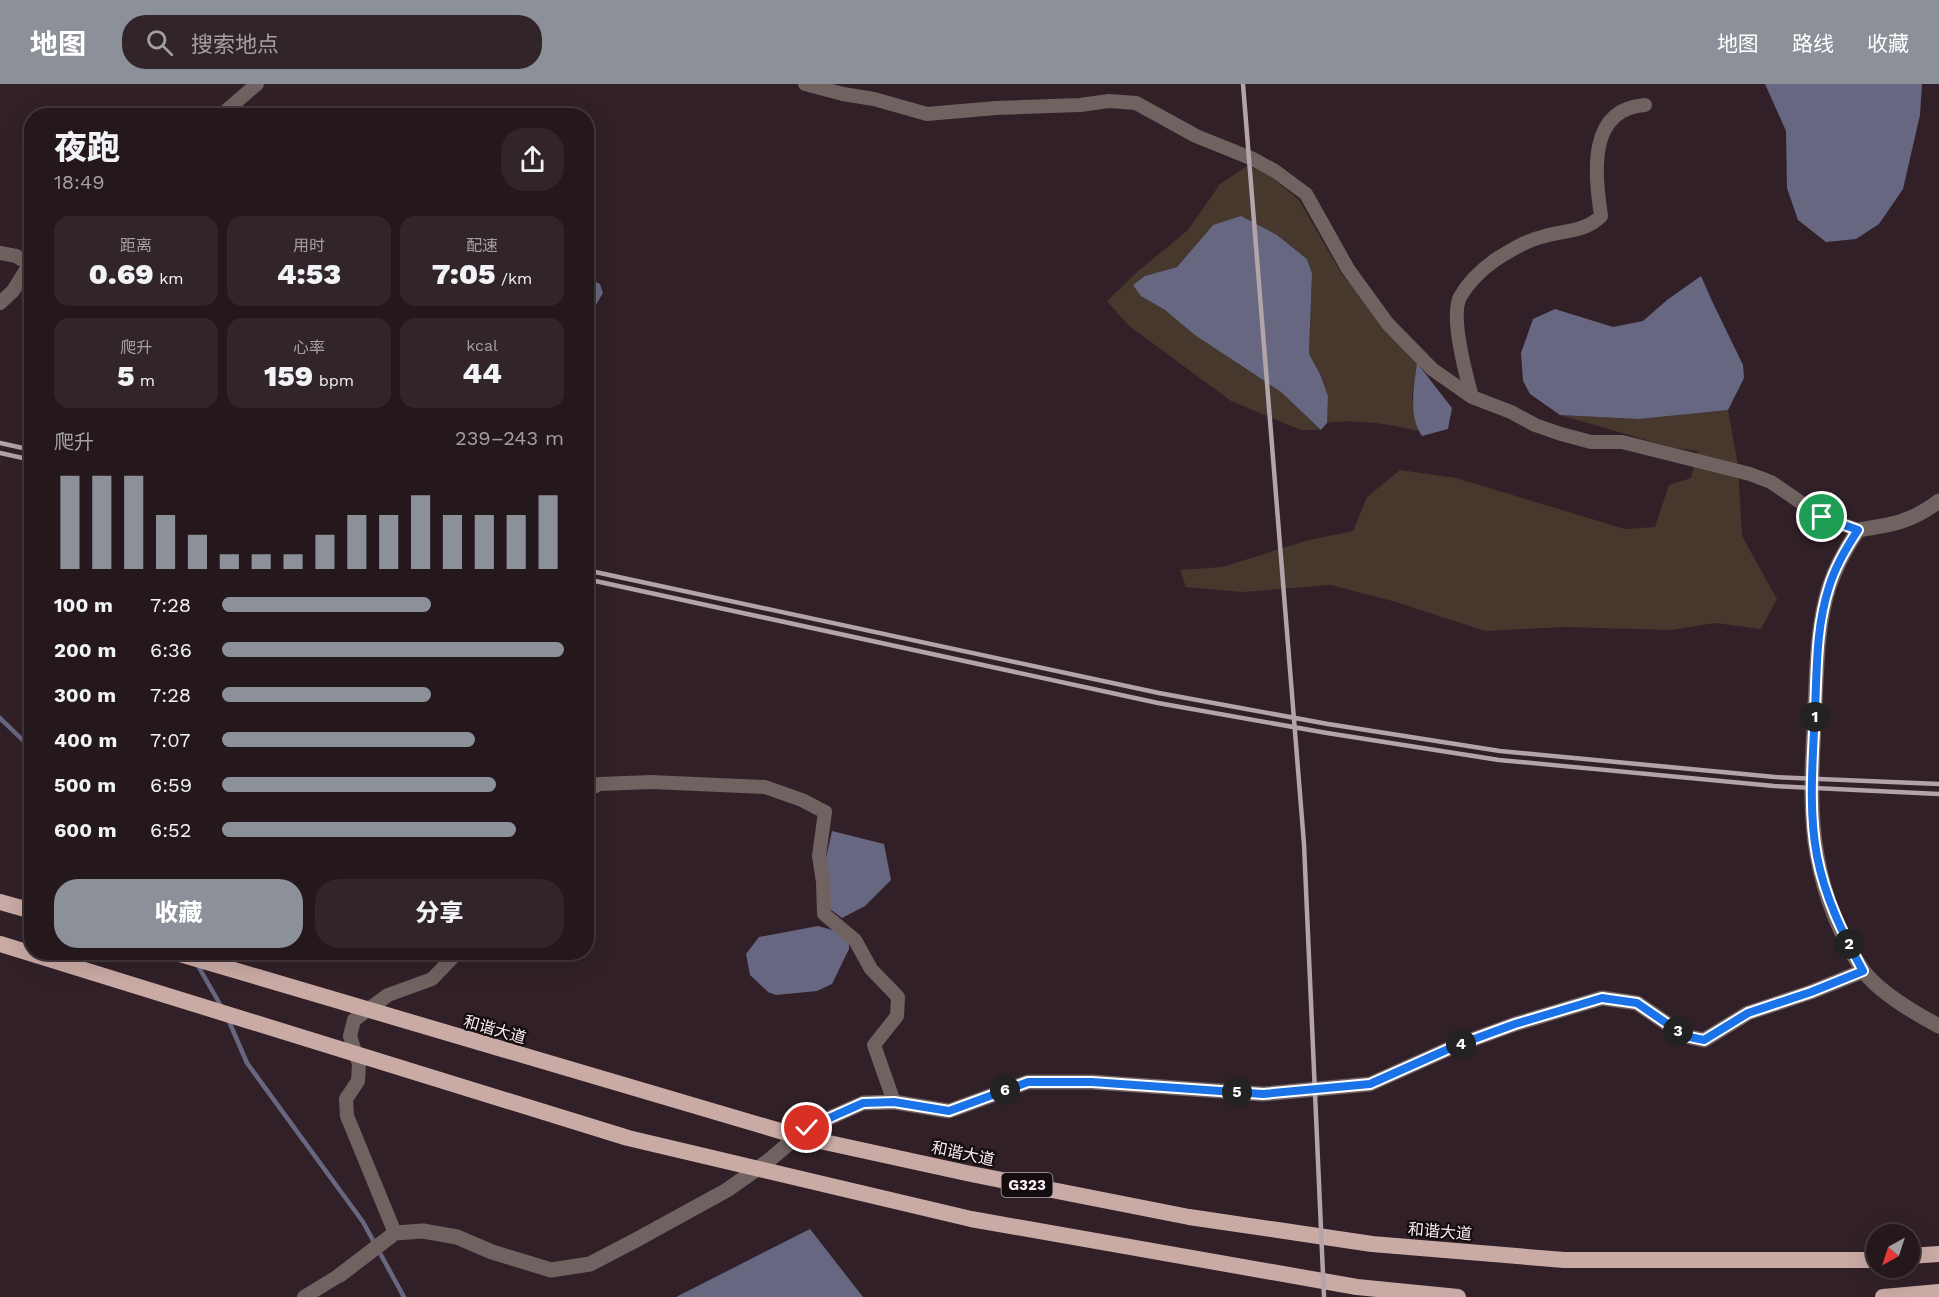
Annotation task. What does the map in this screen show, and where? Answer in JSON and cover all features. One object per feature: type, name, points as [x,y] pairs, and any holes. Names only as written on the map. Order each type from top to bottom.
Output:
[{"type":"highway","points":[[0,902],[24,909]]},
{"type":"highway","points":[[0,944],[24,951]]},
{"type":"highway","points":[[52,960],[628,1138],[971,1219],[1357,1287],[1458,1297]]},
{"type":"highway","name":"和谐大道","points":[[200,960],[797,1136],[970,1174],[1189,1217],[1372,1244],[1564,1260],[1866,1260]]},
{"type":"highway","points":[[1920,1255],[1939,1254]]},
{"type":"highway","points":[[1883,1297],[1939,1292]]},
{"type":"street","points":[[229,108],[256,84]]},
{"type":"street","points":[[805,84],[874,99],[927,114],[996,108],[1080,105],[1109,101],[1136,103],[1196,136],[1253,159],[1275,171],[1306,194],[1348,269],[1388,324],[1432,369],[1472,397],[1561,434],[1592,442],[1622,442],[1750,474],[1771,482],[1822,517],[1858,530],[1923,514],[1939,501]]},
{"type":"street","points":[[1472,397],[1462,361],[1457,313],[1459,298],[1478,272],[1516,247],[1545,236],[1582,229],[1601,216],[1596,173],[1602,134],[1612,117],[1631,106],[1645,105]]},
{"type":"street","points":[[0,253],[24,259]]},
{"type":"street","points":[[0,303],[13,291],[24,272]]},
{"type":"street","points":[[1858,530],[1841,557],[1829,588],[1819,635],[1812,823],[1817,856],[1825,888],[1839,926],[1863,971],[1880,988],[1939,1026]]},
{"type":"street","points":[[594,787],[599,784],[651,782],[765,787],[802,800],[825,812],[819,856],[824,914],[855,940],[871,969],[898,997],[897,1016],[874,1045],[894,1102]]},
{"type":"street","points":[[395,1233],[347,1116],[346,1099],[358,1081],[359,1064],[350,1036],[354,1020],[388,995],[432,979],[450,960]]},
{"type":"street","points":[[304,1297],[340,1275],[395,1233],[423,1231],[457,1237],[551,1270],[590,1264],[727,1190],[767,1162],[807,1128],[863,1103],[894,1102],[949,1111],[1028,1082],[1092,1082],[1263,1094],[1370,1084],[1455,1046],[1515,1024],[1602,998],[1637,1003],[1685,1036],[1704,1040],[1748,1013],[1811,992],[1863,971]]},
{"type":"shaded area","points":[[1247,166],[1268,174],[1299,200],[1341,273],[1417,363],[1412,397],[1418,431],[1373,423],[1327,423],[1328,396],[1309,354],[1312,273],[1307,259],[1277,235],[1213,225],[1177,267],[1145,276],[1133,285],[1142,296],[1281,392],[1321,430],[1301,430],[1231,401],[1128,325],[1107,301],[1136,273],[1188,230],[1220,184]]},
{"type":"shaded area","points":[[1728,410],[1738,466],[1742,536],[1777,599],[1761,629],[1715,623],[1671,630],[1565,627],[1485,631],[1396,602],[1331,585],[1242,592],[1186,587],[1180,570],[1222,567],[1309,540],[1353,531],[1367,497],[1400,470],[1456,478],[1625,529],[1655,527],[1669,485],[1691,478],[1698,451],[1674,448],[1560,415],[1639,419]]},
{"type":"water","points":[[1765,84],[1922,84],[1920,115],[1903,189],[1879,224],[1856,239],[1826,242],[1798,220],[1787,188],[1786,131]]},
{"type":"water","points":[[1241,216],[1277,235],[1307,259],[1312,273],[1309,354],[1328,396],[1327,423],[1321,430],[1281,392],[1195,335],[1165,310],[1141,296],[1133,285],[1145,276],[1177,267],[1213,225]]},
{"type":"water","points":[[1701,276],[1743,365],[1744,378],[1728,410],[1639,419],[1560,415],[1530,394],[1523,381],[1521,353],[1533,319],[1555,309],[1613,327],[1643,321],[1667,300]]},
{"type":"water","points":[[594,281],[600,284],[603,293],[594,308]]},
{"type":"water","points":[[1417,363],[1452,408],[1448,429],[1422,436],[1413,410]]},
{"type":"water","points":[[832,831],[884,844],[891,880],[865,906],[842,918],[830,909],[826,858]]},
{"type":"water","points":[[818,926],[836,931],[849,941],[849,949],[832,984],[817,991],[776,995],[768,992],[750,975],[746,954],[759,937]]},
{"type":"water","points":[[810,1229],[863,1297],[676,1297]]},
{"type":"waterway","points":[[0,718],[24,741]]},
{"type":"waterway","points":[[197,964],[221,1006]]},
{"type":"waterway","points":[[228,1019],[247,1063],[363,1222],[404,1297]]},
{"type":"railway","points":[[1243,84],[1304,844],[1324,1297]]},
{"type":"railway","points":[[0,443],[24,448]]},
{"type":"railway","points":[[0,453],[24,458]]},
{"type":"railway","points":[[594,572],[1159,693],[1328,724],[1500,751],[1775,777],[1939,784]]},
{"type":"railway","points":[[594,581],[1158,703],[1327,733],[1499,760],[1774,786],[1939,794]]},
{"type":"route","points":[[807,1128],[863,1103],[894,1102],[949,1111],[1028,1082],[1092,1082],[1263,1094],[1370,1084],[1455,1046],[1515,1024],[1602,998],[1637,1003],[1685,1036],[1704,1040],[1748,1013],[1811,992],[1863,971],[1839,926],[1825,888],[1812,823],[1819,635],[1829,588],[1841,557],[1858,530],[1822,517]]}]
